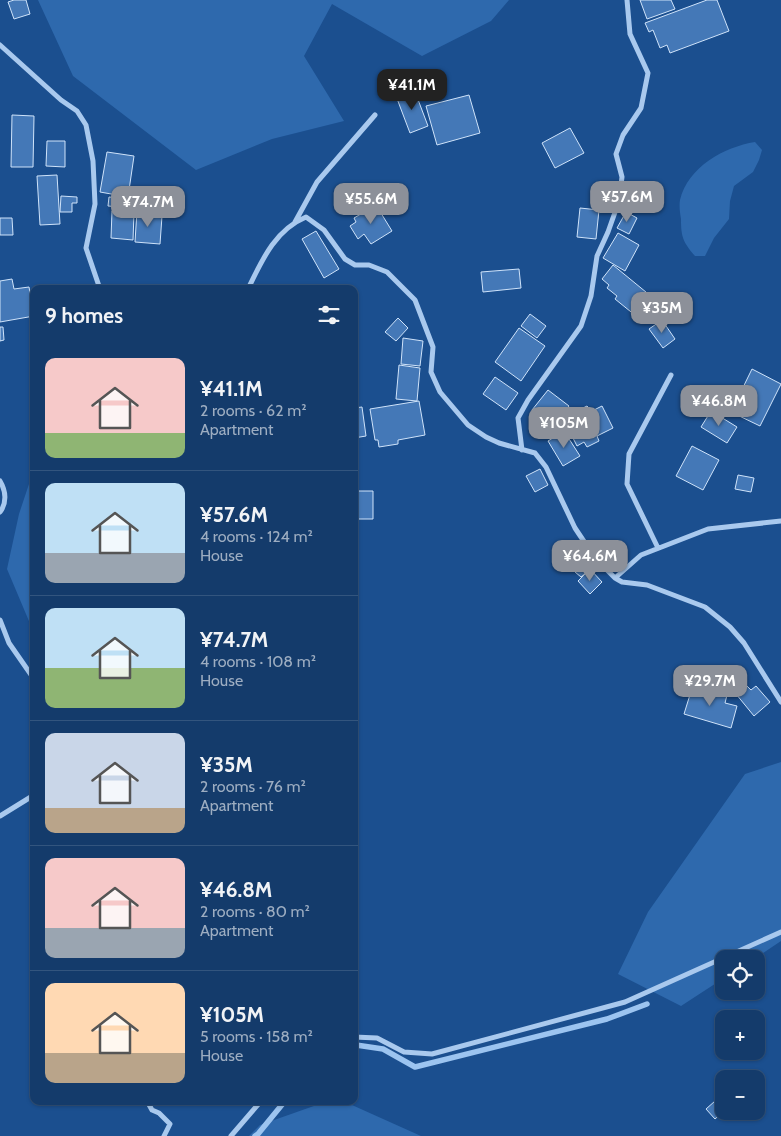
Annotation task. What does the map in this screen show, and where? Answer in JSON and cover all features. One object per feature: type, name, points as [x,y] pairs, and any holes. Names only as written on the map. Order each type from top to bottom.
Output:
[{"type":"street","points":[[522,450],[518,418],[528,400],[581,326],[591,296],[596,256],[608,232],[619,201],[622,177],[616,154],[623,135],[641,108],[648,73],[630,34],[627,0]]},
{"type":"street","points":[[0,45],[62,100],[77,110],[86,126],[92,161],[95,204],[86,248],[99,285]]},
{"type":"street","points":[[295,222],[318,182],[375,115]]},
{"type":"street","points":[[250,285],[278,236],[295,222],[306,218],[324,230],[345,259],[355,265],[368,265],[387,272],[414,300],[433,347],[431,372],[440,392],[468,425],[499,443],[535,453],[546,467],[575,528],[595,558],[615,578],[622,582],[647,585],[705,607],[730,627],[744,643],[781,702]]},
{"type":"street","points":[[658,548],[627,484],[629,454],[671,375]]},
{"type":"street","points":[[0,481],[4,488],[4,506],[0,512]]},
{"type":"street","points":[[615,578],[641,555],[708,530],[781,521]]},
{"type":"street","points":[[0,620],[9,643],[30,673]]},
{"type":"street","points":[[0,816],[30,797]]},
{"type":"street","points":[[358,1037],[377,1038],[404,1052],[432,1054],[625,1002],[781,932]]},
{"type":"street","points":[[149,1105],[152,1110],[159,1113],[170,1124],[164,1136]]},
{"type":"street","points":[[231,1136],[258,1105]]},
{"type":"shaded area","points":[[38,0],[509,0],[491,21],[422,56],[332,4],[304,56],[344,121],[272,139],[196,170],[73,76]]},
{"type":"shaded area","points":[[755,142],[762,150],[759,160],[753,172],[734,186],[730,201],[729,219],[714,238],[705,256],[695,256],[685,243],[681,230],[680,200],[684,188],[699,168],[709,160],[731,149]]},
{"type":"shaded area","points":[[30,481],[30,624],[7,569],[19,514]]},
{"type":"shaded area","points":[[781,762],[781,941],[765,952],[765,950],[715,950],[715,984],[681,1006],[618,974],[648,912],[745,774]]},
{"type":"shaded area","points":[[317,1105],[352,1105],[421,1136],[249,1136],[260,1125]]},
{"type":"building","points":[[26,0],[30,14],[14,19],[8,2]]},
{"type":"building","points":[[640,0],[671,0],[675,9],[647,19]]},
{"type":"building","points":[[707,0],[717,0],[729,31],[670,53],[667,45],[660,48],[653,30],[649,32],[645,23]]},
{"type":"building","points":[[414,89],[428,126],[410,133],[396,96]]},
{"type":"building","points":[[469,95],[480,133],[437,145],[426,106]]},
{"type":"building","points":[[12,115],[34,116],[33,167],[11,167]]},
{"type":"building","points":[[570,128],[584,153],[555,168],[542,143]]},
{"type":"building","points":[[47,141],[65,141],[65,167],[46,166]]},
{"type":"building","points":[[107,152],[134,156],[128,197],[100,192]]},
{"type":"building","points":[[57,175],[60,224],[40,225],[37,176]]},
{"type":"building","points":[[156,192],[183,199],[179,215],[152,209]]},
{"type":"building","points":[[370,194],[376,203],[366,208],[361,199]]},
{"type":"building","points":[[61,196],[77,197],[77,203],[72,203],[72,212],[60,212]]},
{"type":"building","points":[[109,197],[121,198],[120,207],[108,206]]},
{"type":"building","points":[[376,205],[392,231],[371,244],[364,234],[358,239],[350,226],[356,222],[354,218]]},
{"type":"building","points":[[580,208],[599,210],[596,239],[577,237]]},
{"type":"building","points":[[137,210],[149,211],[149,215],[162,216],[160,244],[135,242]]},
{"type":"building","points":[[112,211],[134,213],[133,240],[111,238]]},
{"type":"building","points":[[626,212],[637,218],[629,234],[617,228]]},
{"type":"building","points":[[0,218],[12,218],[13,235],[0,235]]},
{"type":"building","points":[[316,231],[339,269],[324,278],[302,239]]},
{"type":"building","points":[[618,233],[639,245],[625,271],[603,258]]},
{"type":"building","points":[[613,265],[652,297],[644,307],[648,310],[641,320],[615,299],[617,296],[607,288],[609,285],[602,279]]},
{"type":"building","points":[[519,269],[521,288],[483,292],[481,272]]},
{"type":"building","points":[[12,279],[14,289],[29,287],[30,317],[0,322],[0,281]]},
{"type":"building","points":[[530,314],[546,326],[537,338],[521,326]]},
{"type":"building","points":[[398,318],[408,328],[396,341],[385,332]]},
{"type":"building","points":[[662,320],[675,339],[663,348],[649,329]]},
{"type":"building","points":[[0,327],[3,327],[4,340],[0,341]]},
{"type":"building","points":[[519,328],[545,346],[521,381],[495,362]]},
{"type":"building","points":[[403,338],[423,341],[420,366],[401,364]]},
{"type":"building","points":[[399,365],[420,368],[417,401],[396,399]]},
{"type":"building","points":[[752,369],[781,384],[760,426],[731,412]]},
{"type":"building","points":[[495,377],[518,393],[506,410],[483,394]]},
{"type":"building","points":[[548,390],[569,406],[553,426],[532,410]]},
{"type":"building","points":[[419,401],[425,435],[398,440],[398,444],[379,447],[378,440],[375,440],[370,409]]},
{"type":"building","points":[[587,406],[592,411],[602,406],[613,428],[597,436],[599,441],[587,447],[584,442],[577,446],[563,418]]},
{"type":"building","points":[[362,407],[366,436],[358,437],[358,408]]},
{"type":"building","points":[[711,411],[737,427],[727,443],[701,427]]},
{"type":"building","points":[[564,431],[580,456],[563,466],[548,441]]},
{"type":"building","points":[[692,446],[719,460],[703,490],[676,476]]},
{"type":"building","points":[[540,469],[548,485],[535,492],[526,476]]},
{"type":"building","points":[[738,475],[754,478],[751,492],[735,489]]},
{"type":"building","points":[[358,491],[373,491],[373,519],[358,519]]},
{"type":"building","points":[[582,565],[588,571],[581,577],[575,572]]},
{"type":"building","points":[[590,569],[602,582],[590,594],[578,581]]},
{"type":"building","points":[[693,685],[727,695],[725,703],[737,706],[731,728],[684,714]]},
{"type":"building","points":[[746,685],[751,690],[756,686],[770,702],[754,716],[736,694]]},
{"type":"building","points":[[715,1101],[715,1119],[706,1109]]},
{"type":"waterway","points":[[358,1045],[383,1049],[415,1067],[607,1019],[647,1004]]},
{"type":"waterway","points":[[255,1136],[282,1105]]}]
